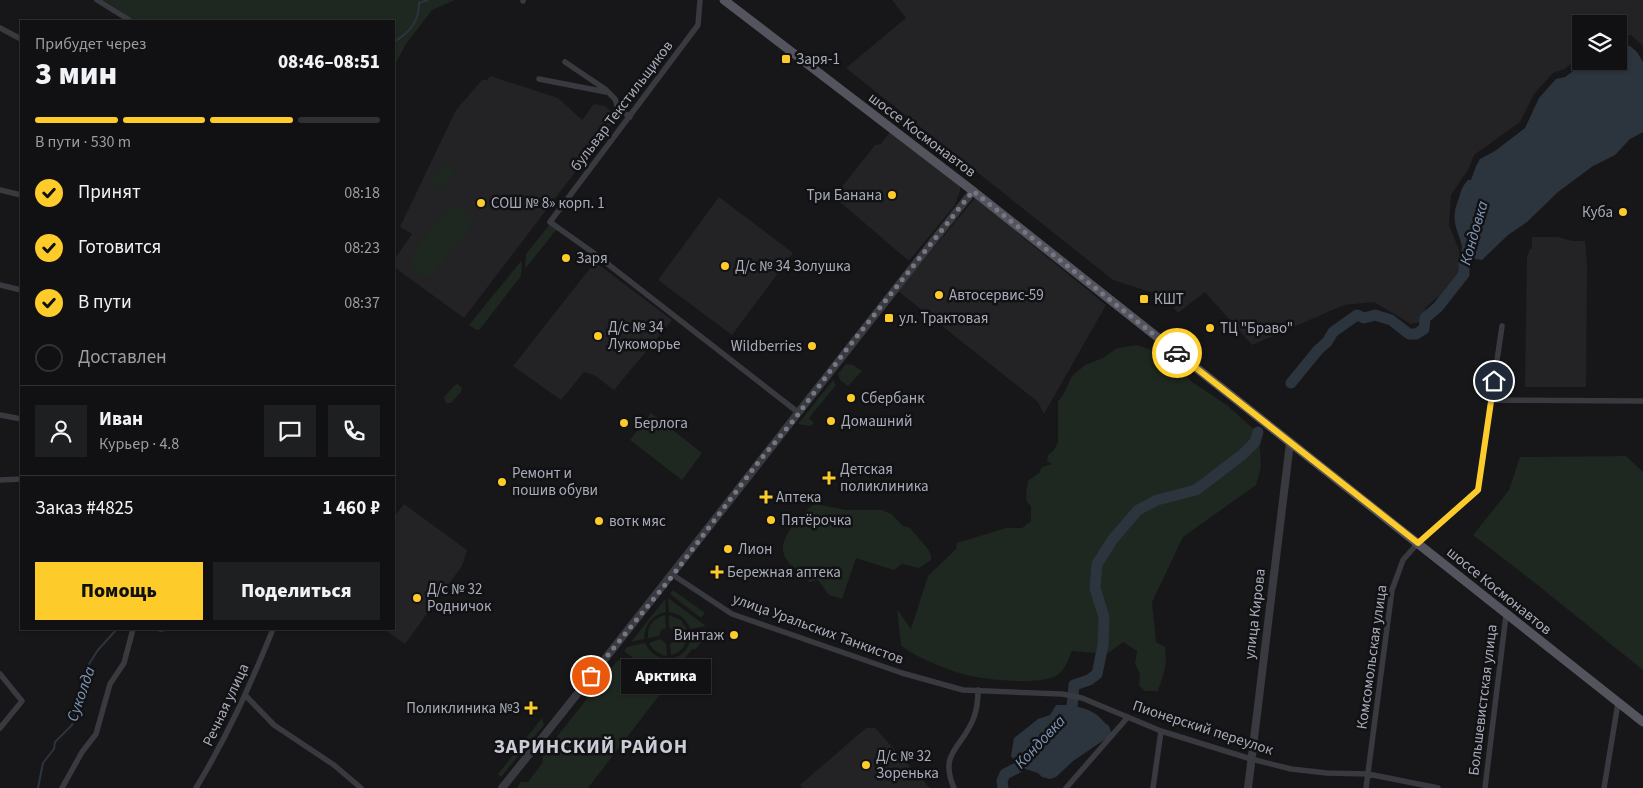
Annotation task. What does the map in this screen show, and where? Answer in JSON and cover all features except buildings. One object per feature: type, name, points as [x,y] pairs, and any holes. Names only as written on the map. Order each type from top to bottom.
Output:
[{"type":"main road","name":"шоссе Космонавтов","points":[[724,0],[973,191],[1643,722]]},
{"type":"street","points":[[97,0],[129,20]]},
{"type":"street","name":"бульвар Текстильщиков","points":[[700,0],[698,25],[550,222],[595,254],[799,413]]},
{"type":"street","points":[[0,28],[20,38]]},
{"type":"street","points":[[565,62],[608,92],[615,99],[618,108],[630,117]]},
{"type":"street","points":[[539,79],[608,92]]},
{"type":"street","points":[[0,190],[20,194]]},
{"type":"street","points":[[502,788],[673,575],[760,460],[973,191]]},
{"type":"street","points":[[0,285],[20,290]]},
{"type":"street","name":"Комсомольская улица","points":[[1366,788],[1392,590],[1403,560],[1418,543],[1478,490],[1502,326]]},
{"type":"street","points":[[1491,400],[1643,401]]},
{"type":"street","points":[[0,415],[20,419]]},
{"type":"street","name":"улица Кирова","points":[[1248,788],[1290,443]]},
{"type":"street","points":[[0,480],[20,479]]},
{"type":"street","name":"улица Уральских Танкистов","points":[[673,575],[732,614],[902,673],[963,690]]},
{"type":"street","name":"Большевистская улица","points":[[1485,788],[1506,615]]},
{"type":"street","points":[[62,788],[82,752],[96,734],[110,684],[124,663],[133,630]]},
{"type":"street","name":"Речная улица","points":[[196,788],[219,751],[246,696],[272,630]]},
{"type":"street","points":[[0,674],[22,701],[0,728]]},
{"type":"street","name":"Пионерский переулок","points":[[963,690],[1062,694],[1082,698],[1161,731],[1291,769],[1327,773],[1368,774],[1438,788]]},
{"type":"street","points":[[954,788],[948,771],[951,753],[965,735],[974,718],[978,690]]},
{"type":"street","points":[[246,696],[274,725],[334,765],[361,788]]},
{"type":"street","points":[[1604,788],[1618,702]]},
{"type":"street","points":[[1066,788],[1128,718]]},
{"type":"street","points":[[1153,788],[1161,731]]},
{"type":"shaded area","points":[[103,0],[455,0],[432,10],[406,44],[397,61],[395,61],[395,20],[134,20]]},
{"type":"shaded area","name":"КШТ","points":[[892,0],[1643,0],[1643,46],[1631,35],[1627,36],[1627,15],[1572,15],[1572,64],[1553,73],[1534,94],[1520,122],[1474,155],[1469,168],[1451,195],[1449,225],[1459,250],[1462,276],[1426,307],[1420,322],[1411,324],[1374,302],[1344,305],[1252,345],[1205,292],[1178,313],[1166,297],[1113,280],[846,68],[906,18]]},
{"type":"shaded area","name":"СОШ № 8» корп. 1","points":[[490,76],[558,98],[582,120],[594,104],[605,106],[617,117],[464,318],[395,268],[395,259],[412,234],[400,227],[456,110],[482,80],[487,80]]},
{"type":"shaded area","points":[[891,131],[960,183],[960,191],[955,205],[909,261],[834,197],[875,145],[881,144]]},
{"type":"shaded area","points":[[445,162],[456,171],[440,192],[429,183]]},
{"type":"shaded area","name":"Д/с № 34 Золушка","points":[[719,197],[793,253],[732,335],[658,280]]},
{"type":"shaded area","points":[[975,198],[1106,305],[1044,414],[1038,402],[898,291]]},
{"type":"shaded area","points":[[455,207],[467,212],[472,224],[434,274],[429,276],[420,275],[412,265],[411,255],[448,208]]},
{"type":"shaded area","points":[[550,224],[557,229],[525,269],[526,254]]},
{"type":"shaded area","points":[[1532,237],[1558,237],[1572,241],[1585,241],[1587,265],[1586,387],[1525,387],[1527,256],[1530,249],[1532,249]]},
{"type":"shaded area","points":[[521,261],[521,276],[480,329],[477,330],[469,325]]},
{"type":"shaded area","name":"Д/с № 34 Лукоморье","points":[[595,262],[672,320],[614,390],[594,375],[584,372],[561,400],[513,366]]},
{"type":"shaded area","points":[[1137,345],[1157,352],[1183,372],[1191,381],[1228,406],[1259,434],[1261,467],[1256,485],[1183,537],[1152,602],[1156,642],[1165,647],[1166,653],[1158,691],[1145,691],[1139,685],[1140,674],[1135,664],[1137,651],[1123,642],[1107,654],[1072,651],[1068,662],[1056,676],[1048,679],[1026,681],[971,676],[934,664],[906,649],[901,645],[897,609],[911,629],[928,576],[956,549],[957,543],[1006,528],[1022,528],[1031,521],[1031,506],[1026,498],[1028,481],[1039,473],[1042,467],[1052,464],[1047,461],[1048,455],[1054,450],[1058,442],[1058,401],[1072,376],[1085,365],[1103,358],[1117,348]]},
{"type":"shaded area","points":[[846,364],[853,365],[862,371],[848,386],[840,380],[838,374]]},
{"type":"shaded area","points":[[833,380],[836,385],[809,418],[814,423],[811,426],[798,424]]},
{"type":"shaded area","points":[[458,384],[462,388],[461,392],[451,403],[446,403],[444,397]]},
{"type":"shaded area","points":[[651,413],[702,453],[682,480],[630,440]]},
{"type":"shaded area","points":[[1626,456],[1643,472],[1643,670],[1473,535],[1509,490],[1520,457]]},
{"type":"shaded area","name":"Д/с № 32 Родничок","points":[[404,504],[467,550],[462,566],[405,644],[385,630],[395,630],[395,516]]},
{"type":"shaded area","points":[[815,504],[846,510],[882,510],[891,514],[903,526],[910,528],[928,549],[931,560],[919,568],[902,564],[894,570],[856,558],[842,599],[829,595],[818,580],[809,582],[790,564],[783,551],[785,539],[791,528]]},
{"type":"shaded area","points":[[673,590],[705,613],[701,618],[670,594]]},
{"type":"shaded area","points":[[668,598],[706,626],[690,629],[682,617],[669,612]]},
{"type":"shaded area","points":[[665,599],[666,612],[661,613],[650,621],[647,625],[644,639],[631,642]]},
{"type":"shaded area","points":[[665,615],[666,628],[661,630],[659,636],[648,638],[652,623],[657,618]]},
{"type":"shaded area","points":[[669,615],[681,620],[687,630],[675,632],[669,627]]},
{"type":"shaded area","points":[[705,629],[709,632],[679,666],[679,673],[674,678],[671,676],[670,659],[679,656],[686,650],[690,643],[691,633]]},
{"type":"shaded area","points":[[687,634],[683,648],[671,655],[670,644],[676,636]]},
{"type":"shaded area","points":[[660,639],[666,644],[667,656],[656,651],[649,643]]},
{"type":"shaded area","points":[[645,643],[654,654],[666,659],[667,678],[669,680],[666,683],[624,651],[627,647]]},
{"type":"shaded area","points":[[618,660],[661,693],[588,788],[517,788],[521,782],[528,782],[543,762],[543,754]]},
{"type":"shaded area","points":[[542,718],[544,725],[501,777],[498,774]]},
{"type":"shaded area","name":"Д/с № 32 Зоренька","points":[[866,728],[875,728],[930,788],[803,788],[800,785]]},
{"type":"water","points":[[1627,46],[1630,46],[1637,52],[1643,62],[1643,132],[1630,139],[1615,155],[1593,166],[1558,192],[1527,222],[1508,235],[1482,260],[1471,258],[1464,260],[1455,223],[1456,208],[1462,188],[1468,180],[1471,180],[1480,159],[1495,151],[1525,128],[1539,98],[1556,79],[1565,77],[1575,70],[1627,70]]},
{"type":"water","points":[[1056,705],[1067,705],[1088,710],[1106,723],[1111,732],[1110,736],[1073,761],[1056,777],[1050,779],[1019,767],[1011,756],[1014,738],[1038,719],[1050,715]]},
{"type":"waterway","name":"Суколда","points":[[395,41],[412,26],[419,10],[419,3],[428,0]]},
{"type":"waterway","name":"Кондовка","points":[[1291,383],[1327,342],[1333,332],[1357,315],[1364,318],[1375,315],[1391,320],[1409,334],[1416,334],[1424,329],[1425,318],[1438,307],[1464,274],[1464,260],[1468,247]]},
{"type":"waterway","name":"Кондовка","points":[[1061,718],[1072,707],[1074,685],[1089,680],[1097,674],[1103,645],[1104,617],[1095,588],[1097,564],[1113,539],[1138,510],[1157,500],[1196,490],[1242,455],[1255,442],[1258,432]]},
{"type":"waterway","name":"Суколда","points":[[38,788],[43,763],[54,749],[55,742],[72,725],[89,664],[98,650],[116,630]]},
{"type":"waterway","name":"Кондовка","points":[[1003,788],[1002,781],[1005,774],[1019,767],[1028,757]]},
{"type":"way so far","points":[[591,676],[673,575],[760,460],[793,421],[843,354],[973,191],[1177,353]]},
{"type":"place","name":"Заря-1","points":[[786,59]]},
{"type":"place","name":"Три Банана","points":[[892,195]]},
{"type":"place","name":"СОШ № 8» корп. 1","points":[[481,203]]},
{"type":"place","name":"Куба","points":[[1623,212]]},
{"type":"place","name":"Заря","points":[[566,258]]},
{"type":"place","name":"Д/с № 34 Золушка","points":[[725,266]]},
{"type":"place","name":"Автосервис-59","points":[[939,295]]},
{"type":"place","name":"КШТ","points":[[1144,299]]},
{"type":"place","name":"ул. Трактовая","points":[[889,318]]},
{"type":"place","name":"ТЦ \"Браво\"","points":[[1210,328]]},
{"type":"place","name":"Д/с № 34 Лукоморье","points":[[598,336]]},
{"type":"place","name":"Wildberries","points":[[812,346]]},
{"type":"place","name":"Сбербанк","points":[[851,398]]},
{"type":"place","name":"Домашний","points":[[831,421]]},
{"type":"place","name":"Берлога","points":[[624,423]]},
{"type":"place","name":"Детская поликлиника","points":[[829,478]]},
{"type":"place","name":"Ремонт и пошив обуви","points":[[502,482]]},
{"type":"place","name":"Аптека","points":[[766,497]]},
{"type":"place","name":"Пятёрочка","points":[[771,520]]},
{"type":"place","name":"вотк мяс","points":[[599,521]]},
{"type":"place","name":"Лион","points":[[728,549]]},
{"type":"place","name":"Бережная аптека","points":[[717,572]]},
{"type":"place","name":"Д/с № 32 Родничок","points":[[417,598]]},
{"type":"place","name":"Винтаж","points":[[734,635]]},
{"type":"place","name":"Арктика","points":[[591,676]]},
{"type":"place","name":"Поликлиника №3","points":[[531,708]]},
{"type":"place","name":"Д/с № 32 Зоренька","points":[[866,765]]},
{"type":"district","name":"ЗАРИНСКИЙ РАЙОН","points":[[591,747]]},
{"type":"route","points":[[1177,353],[1418,543],[1478,490],[1494,381]]}]
